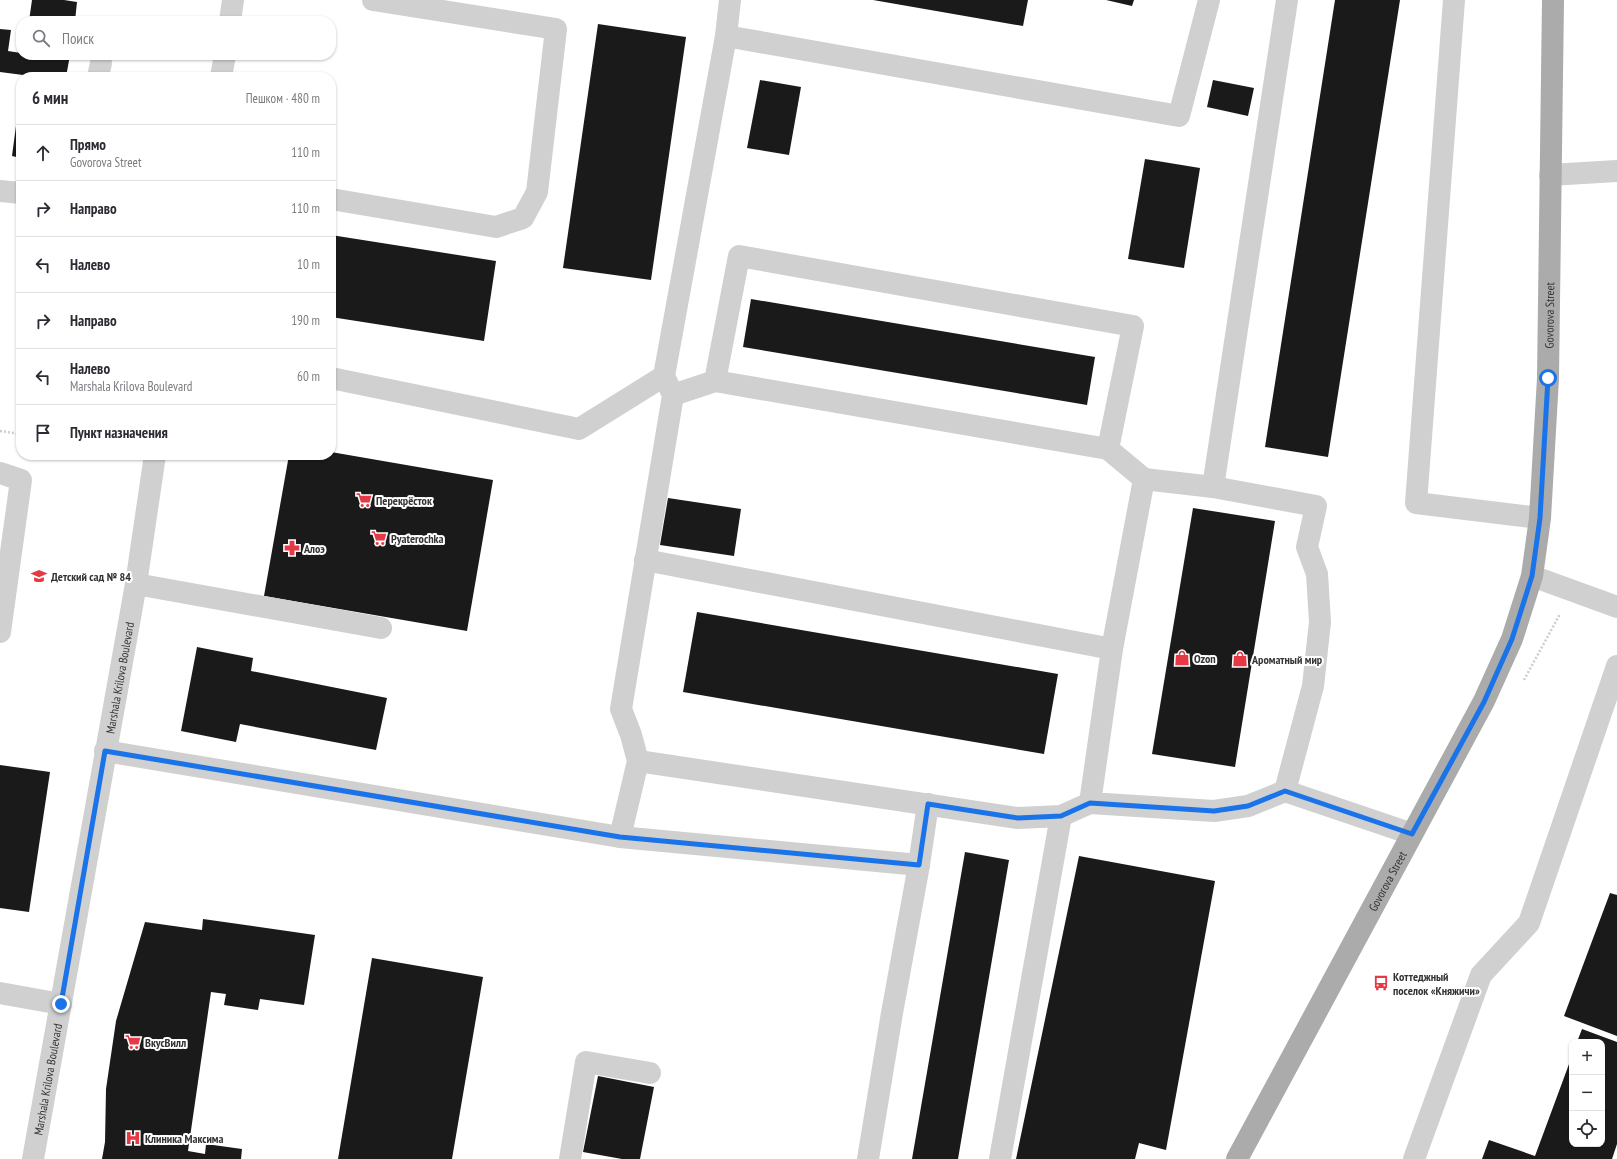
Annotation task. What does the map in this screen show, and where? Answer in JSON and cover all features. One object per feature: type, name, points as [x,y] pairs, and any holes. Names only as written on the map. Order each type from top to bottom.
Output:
[{"type":"main road","name":"Govorova Street","points":[[1237,1159],[1484,702],[1512,639],[1532,576],[1540,518],[1548,378],[1553,0]]},
{"type":"street","points":[[231,16],[233,0]]},
{"type":"street","points":[[336,200],[496,227],[523,218],[538,192],[556,29],[373,0]]},
{"type":"street","points":[[620,837],[638,761],[621,709],[645,560],[668,386],[726,36],[730,0]]},
{"type":"street","points":[[726,36],[1179,116],[1209,0]]},
{"type":"street","points":[[1213,487],[1287,0]]},
{"type":"street","points":[[1454,0],[1416,502],[1540,518]]},
{"type":"street","points":[[222,72],[224,60]]},
{"type":"street","points":[[1550,175],[1617,171]]},
{"type":"street","points":[[0,190],[16,192]]},
{"type":"street","points":[[715,382],[739,256],[1133,326],[1108,449]]},
{"type":"street","points":[[336,379],[579,429],[668,386],[715,382],[1108,449],[1144,479],[1213,487],[1316,506],[1307,547],[1317,574],[1320,622],[1313,686],[1285,791]]},
{"type":"street","name":"Marshala Krilova Boulevard","points":[[33,1159],[136,584],[155,460]]},
{"type":"street","points":[[0,473],[21,480],[0,632]]},
{"type":"street","points":[[1090,803],[1112,649],[1144,479]]},
{"type":"street","points":[[645,560],[1112,649]]},
{"type":"street","points":[[1532,576],[1617,607]]},
{"type":"street","points":[[136,584],[381,628]]},
{"type":"street","points":[[1414,1159],[1481,975],[1529,923],[1617,666]]},
{"type":"street","points":[[105,751],[620,837],[919,865]]},
{"type":"street","points":[[638,761],[1018,818],[1061,816],[1090,803],[1214,811],[1248,806],[1285,791],[1412,834]]},
{"type":"street","points":[[868,1159],[892,1012],[919,865],[928,804]]},
{"type":"street","points":[[1000,1159],[1061,816]]},
{"type":"street","points":[[0,993],[61,1004]]},
{"type":"street","points":[[570,1159],[586,1062],[650,1073]]},
{"type":"path","points":[[0,430],[16,433]]},
{"type":"building","points":[[32,0],[64,0],[77,2],[76,16],[30,16]]},
{"type":"building","points":[[873,0],[1028,0],[1023,26]]},
{"type":"building","points":[[1106,0],[1134,0],[1132,6]]},
{"type":"building","points":[[1335,0],[1400,0],[1328,457],[1265,447]]},
{"type":"building","points":[[598,24],[686,37],[651,280],[563,268]]},
{"type":"building","points":[[0,29],[11,30],[8,51],[16,52],[16,60],[69,60],[67,72],[16,72],[16,74],[0,72]]},
{"type":"building","points":[[760,80],[801,87],[789,155],[747,148]]},
{"type":"building","points":[[1213,80],[1254,88],[1248,116],[1207,107]]},
{"type":"building","points":[[16,126],[16,157],[12,156]]},
{"type":"building","points":[[1145,159],[1200,168],[1184,268],[1128,259]]},
{"type":"building","points":[[336,236],[496,261],[484,341],[336,318]]},
{"type":"building","points":[[751,299],[1095,357],[1087,405],[743,347]]},
{"type":"building","name":"Pyaterochka","points":[[336,453],[493,480],[467,631],[264,596],[288,460],[336,460]]},
{"type":"building","points":[[668,498],[741,509],[734,556],[660,545]]},
{"type":"building","points":[[1193,508],[1275,521],[1235,767],[1152,754]]},
{"type":"building","points":[[697,612],[1058,674],[1044,754],[683,692]]},
{"type":"building","points":[[197,647],[253,658],[251,671],[387,698],[376,750],[240,724],[236,742],[181,731]]},
{"type":"building","points":[[0,765],[50,772],[29,912],[0,908]]},
{"type":"building","points":[[965,852],[1009,860],[958,1159],[912,1159]]},
{"type":"building","points":[[1079,856],[1215,881],[1166,1150],[1139,1143],[1135,1159],[1016,1159]]},
{"type":"building","points":[[1610,893],[1617,895],[1617,1036],[1564,1016]]},
{"type":"building","points":[[203,919],[315,935],[304,1005],[260,999],[258,1010],[224,1005],[226,994],[211,992],[188,1151],[205,1154],[206,1144],[242,1149],[241,1159],[102,1159],[105,1142],[106,1089],[116,1021],[145,922],[202,930]]},
{"type":"building","points":[[372,958],[483,977],[452,1159],[338,1159]]},
{"type":"building","points":[[1582,1029],[1617,1042],[1617,1144],[1612,1159],[1482,1159],[1489,1140],[1535,1156],[1569,1064],[1569,1147],[1605,1147],[1605,1039],[1578,1039]]},
{"type":"building","points":[[598,1076],[654,1087],[640,1159],[622,1159],[583,1152]]},
{"type":"place","name":"Перекрёсток","points":[[364,500]]},
{"type":"place","name":"Pyaterochka","points":[[379,538]]},
{"type":"place","name":"Алоэ","points":[[292,548]]},
{"type":"place","name":"Детский сад № 84","points":[[39,576]]},
{"type":"place","name":"Ozon","points":[[1182,658]]},
{"type":"place","name":"Ароматный мир","points":[[1240,659]]},
{"type":"place","name":"Коттеджный поселок «Княжичи»","points":[[1381,983]]},
{"type":"place","name":"ВкусВилл","points":[[133,1042]]},
{"type":"place","name":"Клиника Максима","points":[[133,1138]]},
{"type":"route","points":[[61,1004],[105,751],[620,837],[919,865],[928,804],[1018,818],[1061,816],[1090,803],[1214,811],[1248,806],[1285,791],[1412,834],[1484,702],[1512,639],[1532,576],[1540,518],[1548,378]]}]
